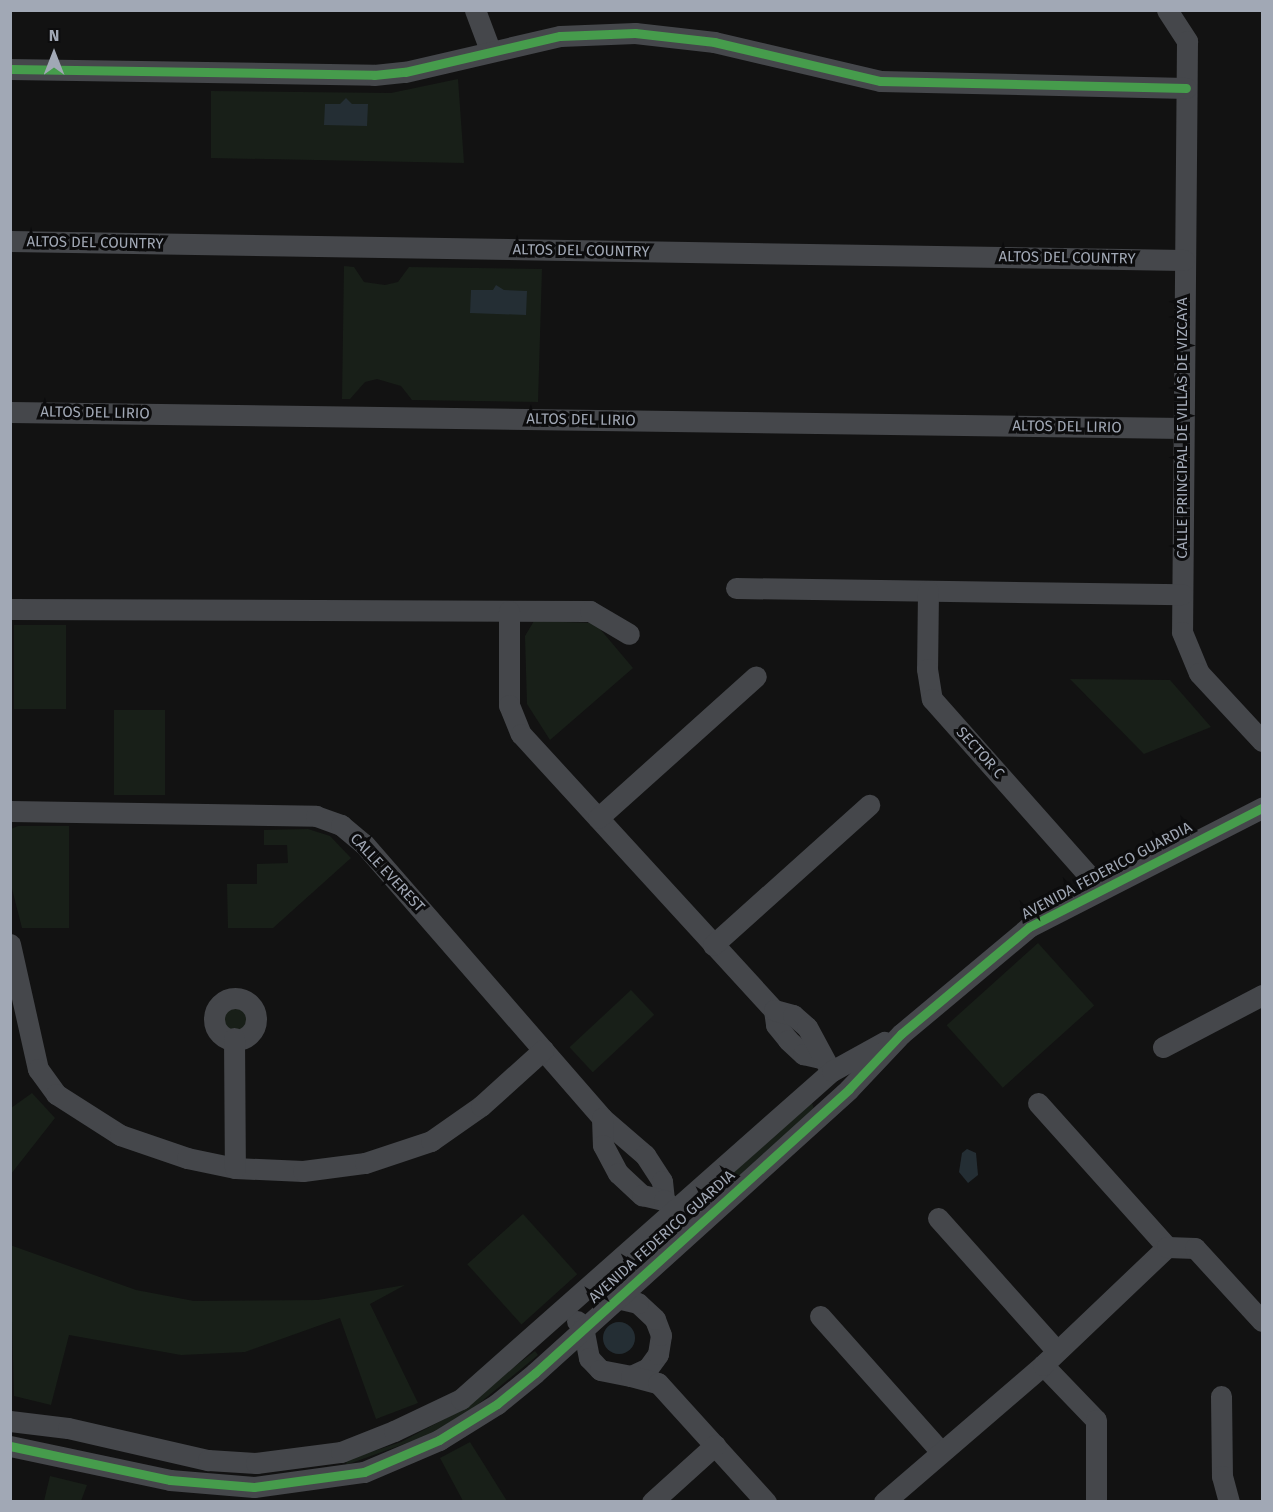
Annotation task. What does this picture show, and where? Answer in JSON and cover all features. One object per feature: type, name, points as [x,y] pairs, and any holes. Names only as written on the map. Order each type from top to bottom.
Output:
[{"type":"street","points":[[475,10],[490,50]]},
{"type":"street","name":"CALLE PRINCIPAL DE VILLAS DE VIZCAYA","points":[[1167,10],[1187,41],[1182,632],[1199,673],[1263,741]]},
{"type":"street","points":[[10,69],[374,75],[441,65],[490,50],[560,36],[636,33],[714,42],[880,81],[1186,88]]},
{"type":"street","name":"ALTOS DEL COUNTRY","points":[[10,242],[1184,260]]},
{"type":"street","name":"ALTOS DEL LIRIO","points":[[10,412],[1183,428]]},
{"type":"street","points":[[736,588],[1182,594]]},
{"type":"street","name":"SECTOR C","points":[[928,591],[927,669],[932,699],[1100,888]]},
{"type":"street","points":[[10,609],[590,611],[629,634]]},
{"type":"street","points":[[509,611],[509,705],[521,734],[774,1010],[776,1025],[788,1040],[803,1054],[826,1064],[849,1089]]},
{"type":"street","points":[[598,818],[756,676]]},
{"type":"street","points":[[713,945],[869,805]]},
{"type":"street","name":"AVENIDA FEDERICO GUARDIA","points":[[10,1446],[211,1485],[310,1483],[364,1472],[472,1422],[535,1373],[583,1327],[849,1089],[901,1034],[1029,927],[1100,888],[1263,808]]},
{"type":"street","name":"CALLE EVEREST","points":[[10,811],[316,816],[341,825],[364,844],[602,1118],[645,1155],[662,1181],[668,1205]]},
{"type":"street","points":[[10,944],[38,1069],[56,1094],[120,1135],[187,1158],[235,1168],[303,1171],[365,1163],[431,1141],[481,1106],[543,1050]]},
{"type":"street","points":[[1163,1047],[1263,995]]},
{"type":"street","name":"AVENIDA FEDERICO GUARDIA","points":[[10,1421],[68,1428],[208,1460],[256,1463],[307,1459],[394,1431],[461,1399],[565,1309],[668,1205],[826,1064],[901,1034]]},
{"type":"street","points":[[234,1038],[235,1168]]},
{"type":"street","points":[[1038,1103],[1167,1247]]},
{"type":"street","name":"CALLE EVEREST","points":[[602,1118],[603,1145],[618,1173],[642,1195],[668,1205],[692,1231]]},
{"type":"street","points":[[938,1218],[1050,1358],[1096,1420],[1096,1502]]},
{"type":"street","points":[[884,1502],[1050,1358],[1167,1247],[1195,1248],[1263,1321]]},
{"type":"street","points":[[598,1278],[616,1298],[638,1303],[655,1319],[661,1335],[658,1354],[658,1383]]},
{"type":"street","points":[[565,1309],[583,1327],[584,1347],[600,1370],[658,1383],[766,1502]]},
{"type":"street","points":[[820,1316],[941,1452]]},
{"type":"street","points":[[631,1376],[648,1368],[658,1354]]},
{"type":"street","points":[[1221,1396],[1222,1476],[1229,1502]]},
{"type":"street","points":[[652,1502],[715,1445]]},
{"type":"street","points":[[307,1459],[310,1483]]},
{"type":"shaded area","points":[[458,79],[464,163],[211,158],[211,91],[391,93]]},
{"type":"shaded area","points":[[346,98],[352,104],[368,104],[367,126],[324,125],[325,104],[340,104]]},
{"type":"shaded area","points":[[344,266],[354,267],[364,282],[385,285],[398,282],[409,267],[542,269],[538,402],[412,400],[401,386],[377,379],[365,382],[350,399],[342,399]]},
{"type":"shaded area","points":[[496,285],[504,290],[527,291],[526,315],[470,313],[471,290],[493,290]]},
{"type":"shaded area","points":[[534,621],[595,623],[633,668],[550,740],[527,704],[525,636]]},
{"type":"shaded area","points":[[14,625],[66,625],[66,709],[14,709]]},
{"type":"shaded area","points":[[1070,679],[1170,680],[1211,727],[1144,754]]},
{"type":"shaded area","points":[[114,710],[165,710],[165,795],[114,795]]},
{"type":"shaded area","points":[[18,826],[69,826],[69,928],[22,928],[10,881],[11,829]]},
{"type":"shaded area","points":[[308,829],[330,836],[351,858],[273,928],[228,928],[227,884],[257,884],[257,864],[288,863],[287,845],[264,845],[264,830]]},
{"type":"shaded area","points":[[1038,943],[1094,1005],[1003,1088],[947,1025]]},
{"type":"shaded area","points":[[631,990],[654,1015],[593,1072],[570,1047]]},
{"type":"shaded area","points":[[235,1007],[244,1010],[247,1019],[244,1028],[235,1031],[226,1028],[223,1019],[226,1010]]},
{"type":"shaded area","points":[[32,1093],[55,1118],[11,1174],[11,1108]]},
{"type":"shaded area","points":[[812,1103],[814,1109],[700,1211],[691,1210]]},
{"type":"shaded area","points":[[967,1149],[976,1153],[978,1175],[968,1183],[959,1172],[962,1153]]},
{"type":"shaded area","points":[[523,1214],[577,1274],[521,1324],[467,1264]]},
{"type":"shaded area","points":[[10,1245],[136,1290],[194,1301],[318,1300],[405,1285],[370,1304],[418,1403],[376,1419],[340,1318],[245,1352],[181,1355],[69,1335],[51,1405],[14,1396]]},
{"type":"shaded area","points":[[619,1322],[630,1327],[635,1338],[630,1349],[619,1354],[608,1349],[603,1338],[608,1327]]},
{"type":"shaded area","points":[[535,1351],[538,1355],[476,1406],[429,1435],[346,1465],[347,1460],[401,1442],[452,1415]]},
{"type":"shaded area","points":[[470,1442],[507,1501],[463,1501],[440,1458]]},
{"type":"shaded area","points":[[50,1476],[87,1485],[81,1501],[44,1501]]},
{"type":"cycle path","points":[[10,69],[374,75],[405,72],[560,36],[635,33],[714,42],[880,81],[1186,88]]},
{"type":"cycle path","points":[[10,1446],[170,1480],[254,1487],[364,1472],[439,1440],[497,1404],[535,1373],[849,1089],[901,1034],[1029,927],[1262,808]]}]
